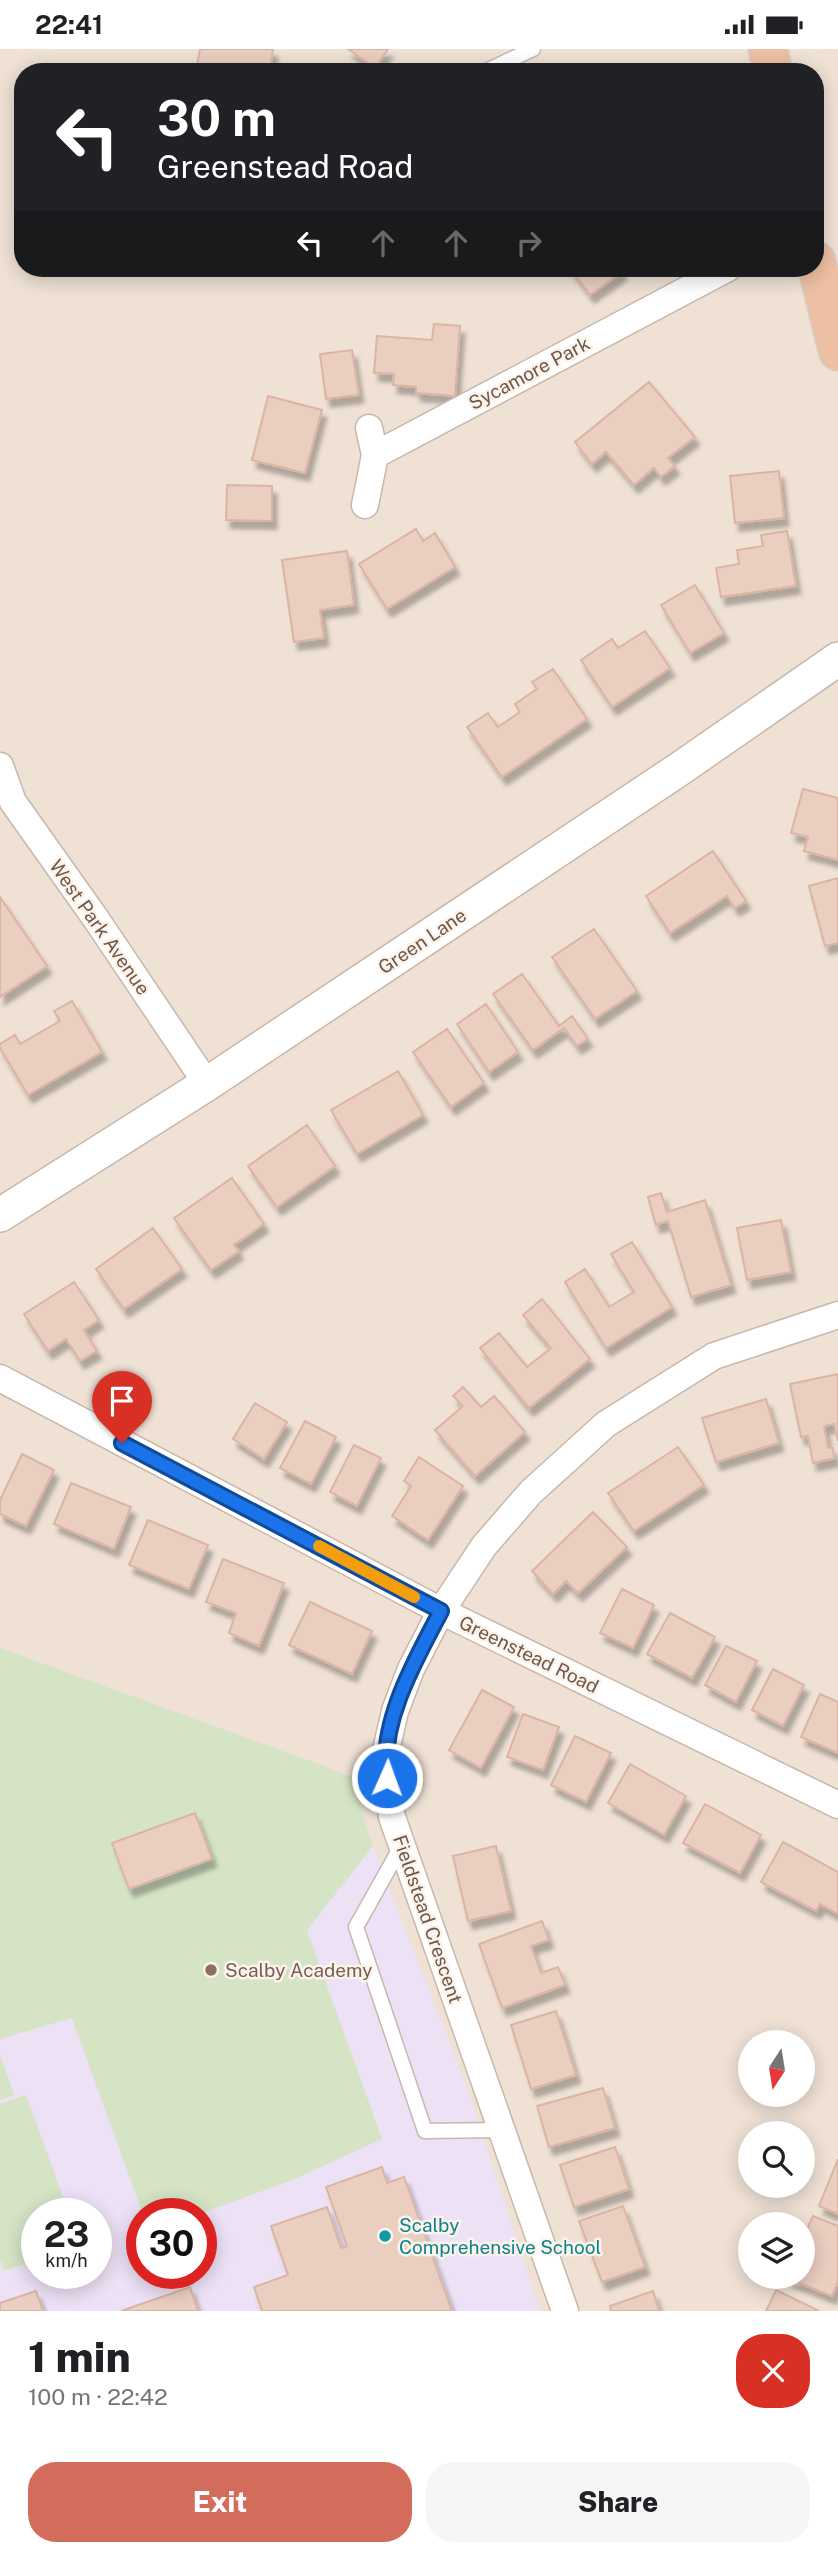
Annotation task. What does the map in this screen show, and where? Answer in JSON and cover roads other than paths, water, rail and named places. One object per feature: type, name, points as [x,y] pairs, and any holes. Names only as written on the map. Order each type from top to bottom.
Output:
[{"type":"highway","points":[[820,277],[838,351]]},
{"type":"street","name":"Sycamore Park","points":[[375,455],[711,277]]},
{"type":"street","points":[[365,505],[375,455],[369,428]]},
{"type":"street","name":"Green Lane","points":[[0,1215],[207,1084],[678,770],[838,659]]},
{"type":"street","name":"West Park Avenue","points":[[0,766],[13,802],[207,1084]]},
{"type":"street","name":"Fieldstead Crescent","points":[[565,2311],[392,1817],[384,1759],[395,1711],[411,1669],[441,1611],[484,1546],[531,1492],[606,1424],[714,1356],[838,1315]]},
{"type":"street","name":"Greenstead Road","points":[[0,1378],[441,1611],[838,1805]]},
{"type":"lane","points":[[503,63],[533,49]]},
{"type":"lane","points":[[402,1845],[356,1927],[425,2131],[502,2130]]},
{"type":"place","name":"Scalby Academy","points":[[211,1970]]},
{"type":"place","name":"Scalby Comprehensive School","points":[[385,2236]]}]
